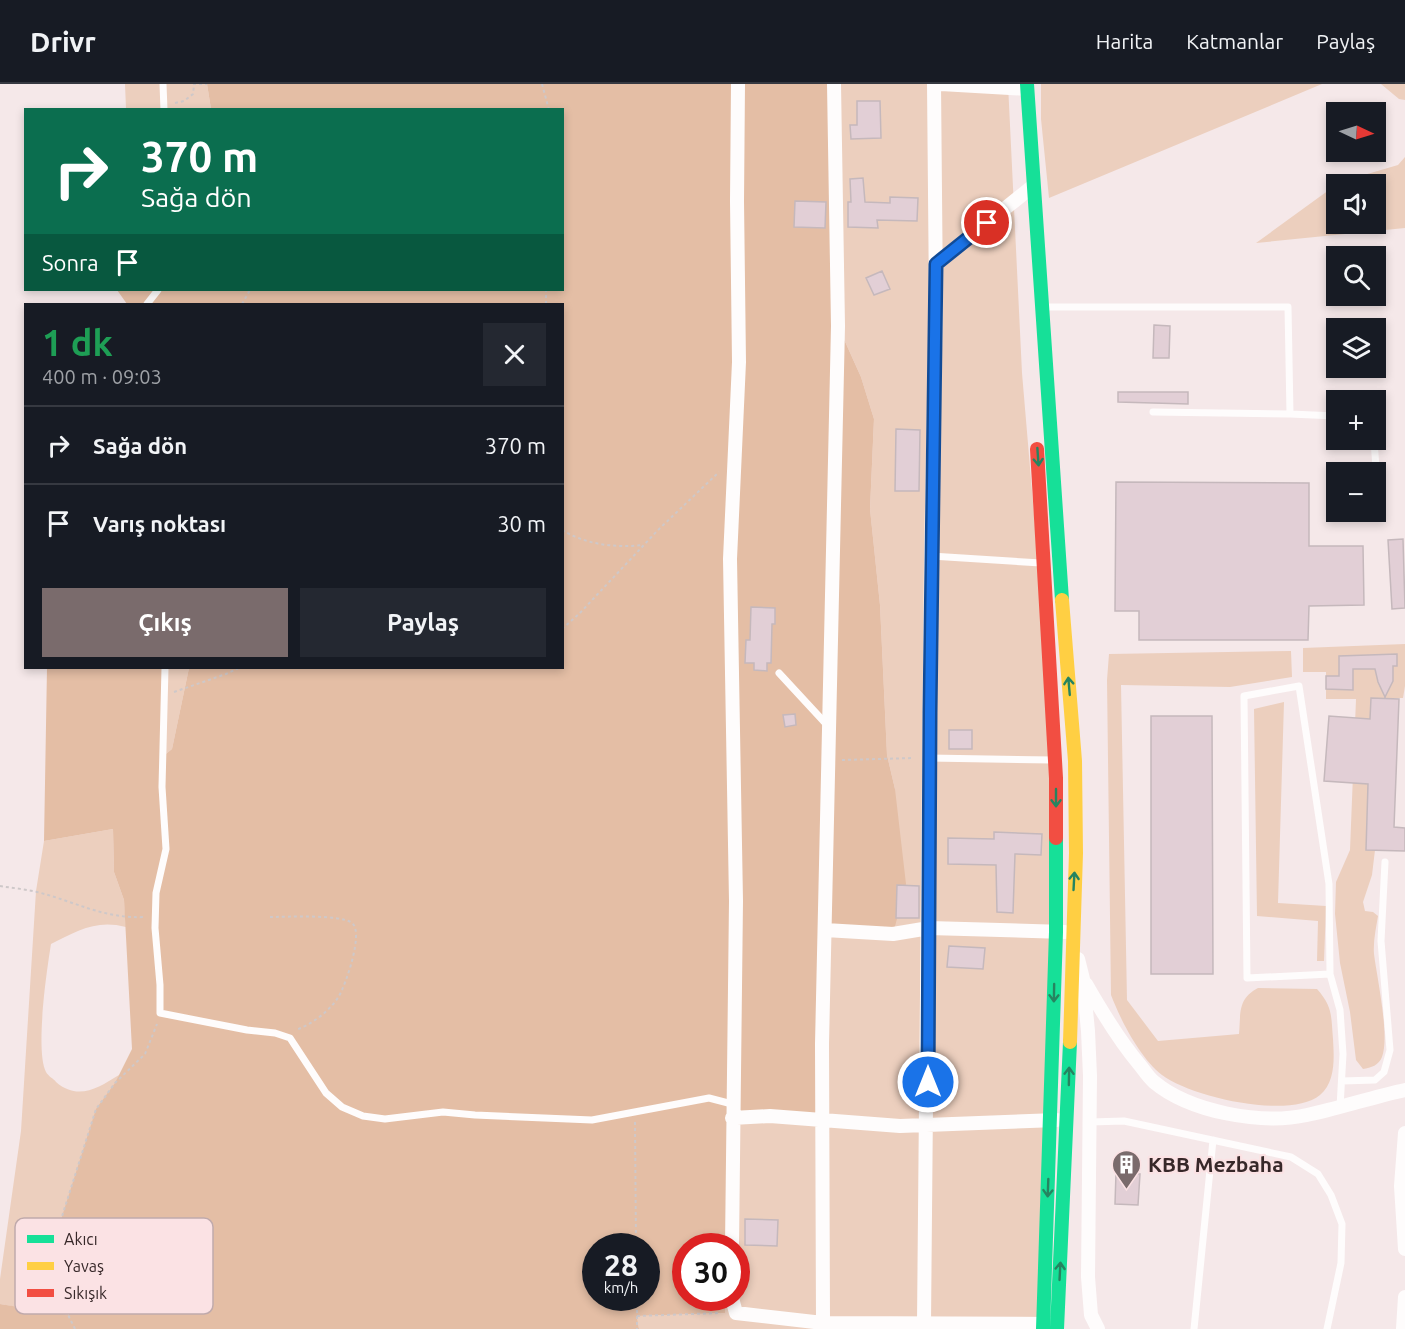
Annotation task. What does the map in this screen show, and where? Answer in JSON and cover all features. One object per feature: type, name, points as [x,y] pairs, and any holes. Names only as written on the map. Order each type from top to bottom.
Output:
[{"type":"main road","points":[[1021,86],[1033,186],[1041,307],[1052,563],[1056,932],[1051,1120],[1050,1327]]},
{"type":"main road","points":[[1021,86],[1021,202]]},
{"type":"main road","points":[[1036,433],[1075,761],[1076,853],[1068,1120],[1050,1327]]},
{"type":"street","points":[[732,1233],[736,879],[730,559],[739,362],[738,84],[744,84]]},
{"type":"street","points":[[823,1323],[825,930],[838,326],[834,84]]},
{"type":"street","points":[[924,1323],[936,264],[934,84]]},
{"type":"street","points":[[941,84],[1021,86]]},
{"type":"street","points":[[936,264],[1021,202],[1033,186]]},
{"type":"street","points":[[825,930],[892,934],[929,928],[1072,933],[1083,979],[1088,1030],[1090,1122],[1088,1276],[1091,1316],[1098,1329]]},
{"type":"street","points":[[1083,979],[1118,1038],[1153,1081],[1197,1106],[1264,1118],[1306,1116],[1405,1090]]},
{"type":"street","points":[[732,1118],[770,1116],[900,1126],[1068,1120]]},
{"type":"street","points":[[1405,1133],[1401,1186],[1405,1249]]},
{"type":"street","points":[[1402,1329],[1405,1297]]},
{"type":"street","points":[[736,1313],[823,1323],[1050,1327]]},
{"type":"lane","points":[[163,84],[164,108]]},
{"type":"lane","points":[[148,303],[157,291]]},
{"type":"lane","points":[[1041,307],[1288,308],[1290,414]]},
{"type":"lane","points":[[1153,412],[1326,416]]},
{"type":"lane","points":[[931,556],[1052,563]]},
{"type":"lane","points":[[165,669],[162,787],[166,849],[156,893],[155,916],[160,1013],[290,1038],[326,1093],[342,1107],[363,1116],[385,1119],[443,1112],[592,1120],[709,1098],[732,1104]]},
{"type":"lane","points":[[779,673],[829,728]]},
{"type":"lane","points":[[1330,974],[1247,978],[1244,696],[1299,686],[1329,884],[1330,974],[1340,1010],[1343,1054],[1340,1107]]},
{"type":"lane","points":[[929,758],[1075,761]]},
{"type":"lane","points":[[1342,1081],[1375,1080],[1384,1072],[1390,1050],[1381,940],[1386,862]]},
{"type":"lane","points":[[1090,1122],[1124,1121],[1290,1157],[1318,1174],[1331,1195],[1342,1224],[1341,1263],[1327,1329]]},
{"type":"lane","points":[[1194,1329],[1214,1140]]},
{"type":"path","points":[[164,101],[177,103],[184,101],[192,94],[193,84],[207,84]]},
{"type":"path","points":[[542,84],[548,108]]},
{"type":"path","points":[[564,627],[717,474],[735,450]]},
{"type":"path","points":[[564,531],[617,548],[644,545]]},
{"type":"path","points":[[163,696],[237,669]]},
{"type":"path","points":[[828,760],[929,758]]},
{"type":"path","points":[[0,886],[36,891],[106,915],[125,918],[155,916]]},
{"type":"path","points":[[270,917],[342,918],[353,923],[358,932],[352,960],[339,996],[320,1016],[301,1028],[282,1035]]},
{"type":"path","points":[[61,1218],[96,1109],[115,1083],[145,1054],[160,1013]]},
{"type":"path","points":[[635,1113],[636,1233]]},
{"type":"path","points":[[637,1311],[637,1329]]},
{"type":"path","points":[[637,1316],[736,1313]]},
{"type":"path","points":[[68,1314],[75,1329]]},
{"type":"shaded area","points":[[125,84],[207,84],[211,108],[126,108]]},
{"type":"shaded area","points":[[207,84],[834,84],[838,326],[861,377],[874,419],[870,509],[880,605],[887,755],[895,789],[906,884],[893,934],[825,930],[823,1119],[732,1119],[728,1233],[672,1233],[672,1311],[725,1311],[725,1313],[637,1316],[639,1329],[0,1329],[0,1304],[15,1306],[15,1314],[213,1314],[213,1218],[61,1218],[96,1109],[115,1083],[132,1049],[124,900],[114,872],[113,829],[44,841],[47,669],[165,669],[162,757],[172,749],[189,669],[564,669],[564,303],[126,303],[118,291],[564,291],[564,108],[211,108]]},
{"type":"shaded area","points":[[834,84],[1008,84],[1022,373],[1035,526],[1054,835],[1043,1329],[639,1329],[637,1316],[750,1311],[750,1233],[735,1233],[732,1118],[895,789],[887,755],[880,605],[870,509],[874,419],[861,377],[838,326]]},
{"type":"shaded area","points":[[1041,84],[1322,84],[1049,198],[1041,119]]},
{"type":"shaded area","points":[[1381,84],[1405,84],[1405,100],[1399,99]]},
{"type":"shaded area","points":[[1405,157],[1405,228],[1386,230],[1386,174],[1367,174],[1398,165]]},
{"type":"shaded area","points":[[1326,192],[1326,234],[1345,234],[1256,243]]},
{"type":"shaded area","points":[[1405,644],[1403,698],[1371,698],[1366,849],[1375,850],[1372,875],[1363,902],[1365,911],[1373,912],[1378,916],[1374,954],[1385,1035],[1381,1060],[1374,1066],[1363,1069],[1356,1060],[1350,1012],[1340,963],[1335,914],[1336,882],[1350,850],[1356,699],[1326,699],[1326,672],[1303,672],[1303,648]]},
{"type":"shaded area","points":[[1291,651],[1292,677],[1230,687],[1121,685],[1127,1000],[1158,1041],[1239,1034],[1243,1002],[1251,992],[1258,988],[1317,989],[1329,1007],[1331,1018],[1334,1061],[1331,1076],[1325,1090],[1320,1095],[1306,1102],[1287,1106],[1241,1103],[1217,1098],[1195,1091],[1162,1075],[1146,1059],[1132,1038],[1111,995],[1107,680],[1109,654]]},
{"type":"shaded area","points":[[165,669],[189,669],[172,749],[162,757]]},
{"type":"shaded area","points":[[1284,702],[1278,903],[1326,906],[1324,961],[1317,961],[1318,921],[1257,916],[1254,709]]},
{"type":"shaded area","points":[[113,829],[114,872],[124,900],[126,927],[96,925],[51,944],[43,1010],[42,1047],[47,1073],[64,1088],[72,1091],[88,1091],[119,1075],[73,1218],[15,1218],[15,1307],[0,1304],[0,1279],[21,1131],[36,891],[44,841]]},
{"type":"building","points":[[857,101],[880,101],[881,138],[851,139],[850,125],[857,125]]},
{"type":"building","points":[[863,178],[865,202],[890,203],[890,197],[918,198],[917,221],[877,220],[878,228],[848,227],[848,202],[851,202],[850,179]]},
{"type":"building","points":[[795,201],[826,202],[825,228],[794,227]]},
{"type":"building","points":[[882,271],[890,289],[874,295],[866,278]]},
{"type":"building","points":[[1154,325],[1170,326],[1169,358],[1153,358]]},
{"type":"building","points":[[1118,392],[1188,392],[1188,404],[1118,402]]},
{"type":"building","points":[[896,429],[920,430],[919,491],[895,491]]},
{"type":"building","points":[[1116,482],[1309,483],[1309,546],[1363,546],[1364,605],[1309,606],[1308,640],[1139,640],[1139,611],[1115,611]]},
{"type":"building","points":[[1403,539],[1405,608],[1392,609],[1388,540]]},
{"type":"building","points":[[751,607],[775,608],[775,624],[772,624],[771,663],[767,663],[767,671],[754,670],[754,663],[745,663],[746,640],[750,640]]},
{"type":"building","points":[[1397,654],[1397,666],[1393,666],[1393,681],[1385,697],[1375,669],[1353,669],[1353,690],[1326,689],[1326,676],[1339,676],[1339,656]]},
{"type":"building","points":[[1371,698],[1399,699],[1394,827],[1405,828],[1405,851],[1366,850],[1368,784],[1324,781],[1329,716],[1370,719]]},
{"type":"building","points":[[795,714],[796,725],[785,727],[783,715]]},
{"type":"building","points":[[1151,716],[1212,716],[1213,974],[1151,974]]},
{"type":"building","points":[[949,730],[972,730],[972,749],[949,749]]},
{"type":"building","points":[[994,832],[1042,834],[1041,855],[1015,854],[1013,913],[997,912],[996,865],[948,864],[948,838],[994,839]]},
{"type":"building","points":[[897,885],[919,886],[919,918],[896,918]]},
{"type":"building","points":[[949,946],[985,948],[983,969],[947,967]]},
{"type":"building","name":"KBB Mezbaha","points":[[1116,1173],[1140,1174],[1138,1205],[1115,1204]]},
{"type":"building","points":[[745,1219],[778,1220],[777,1246],[750,1245],[750,1233],[745,1233]]},
{"type":"traffic: fast","points":[[1027,84],[1062,600]]},
{"type":"traffic: fast","points":[[1043,1329],[1056,932],[1056,838]]},
{"type":"traffic: fast","points":[[1057,1329],[1070,1042]]},
{"type":"traffic: slow","points":[[1062,600],[1075,761],[1076,853],[1070,1042]]},
{"type":"traffic: jam","points":[[1037,449],[1056,778],[1056,838]]},
{"type":"place","name":"KBB Mezbaha","points":[[1127,1190]]},
{"type":"route","points":[[928,1082],[936,264],[987,223]]}]
